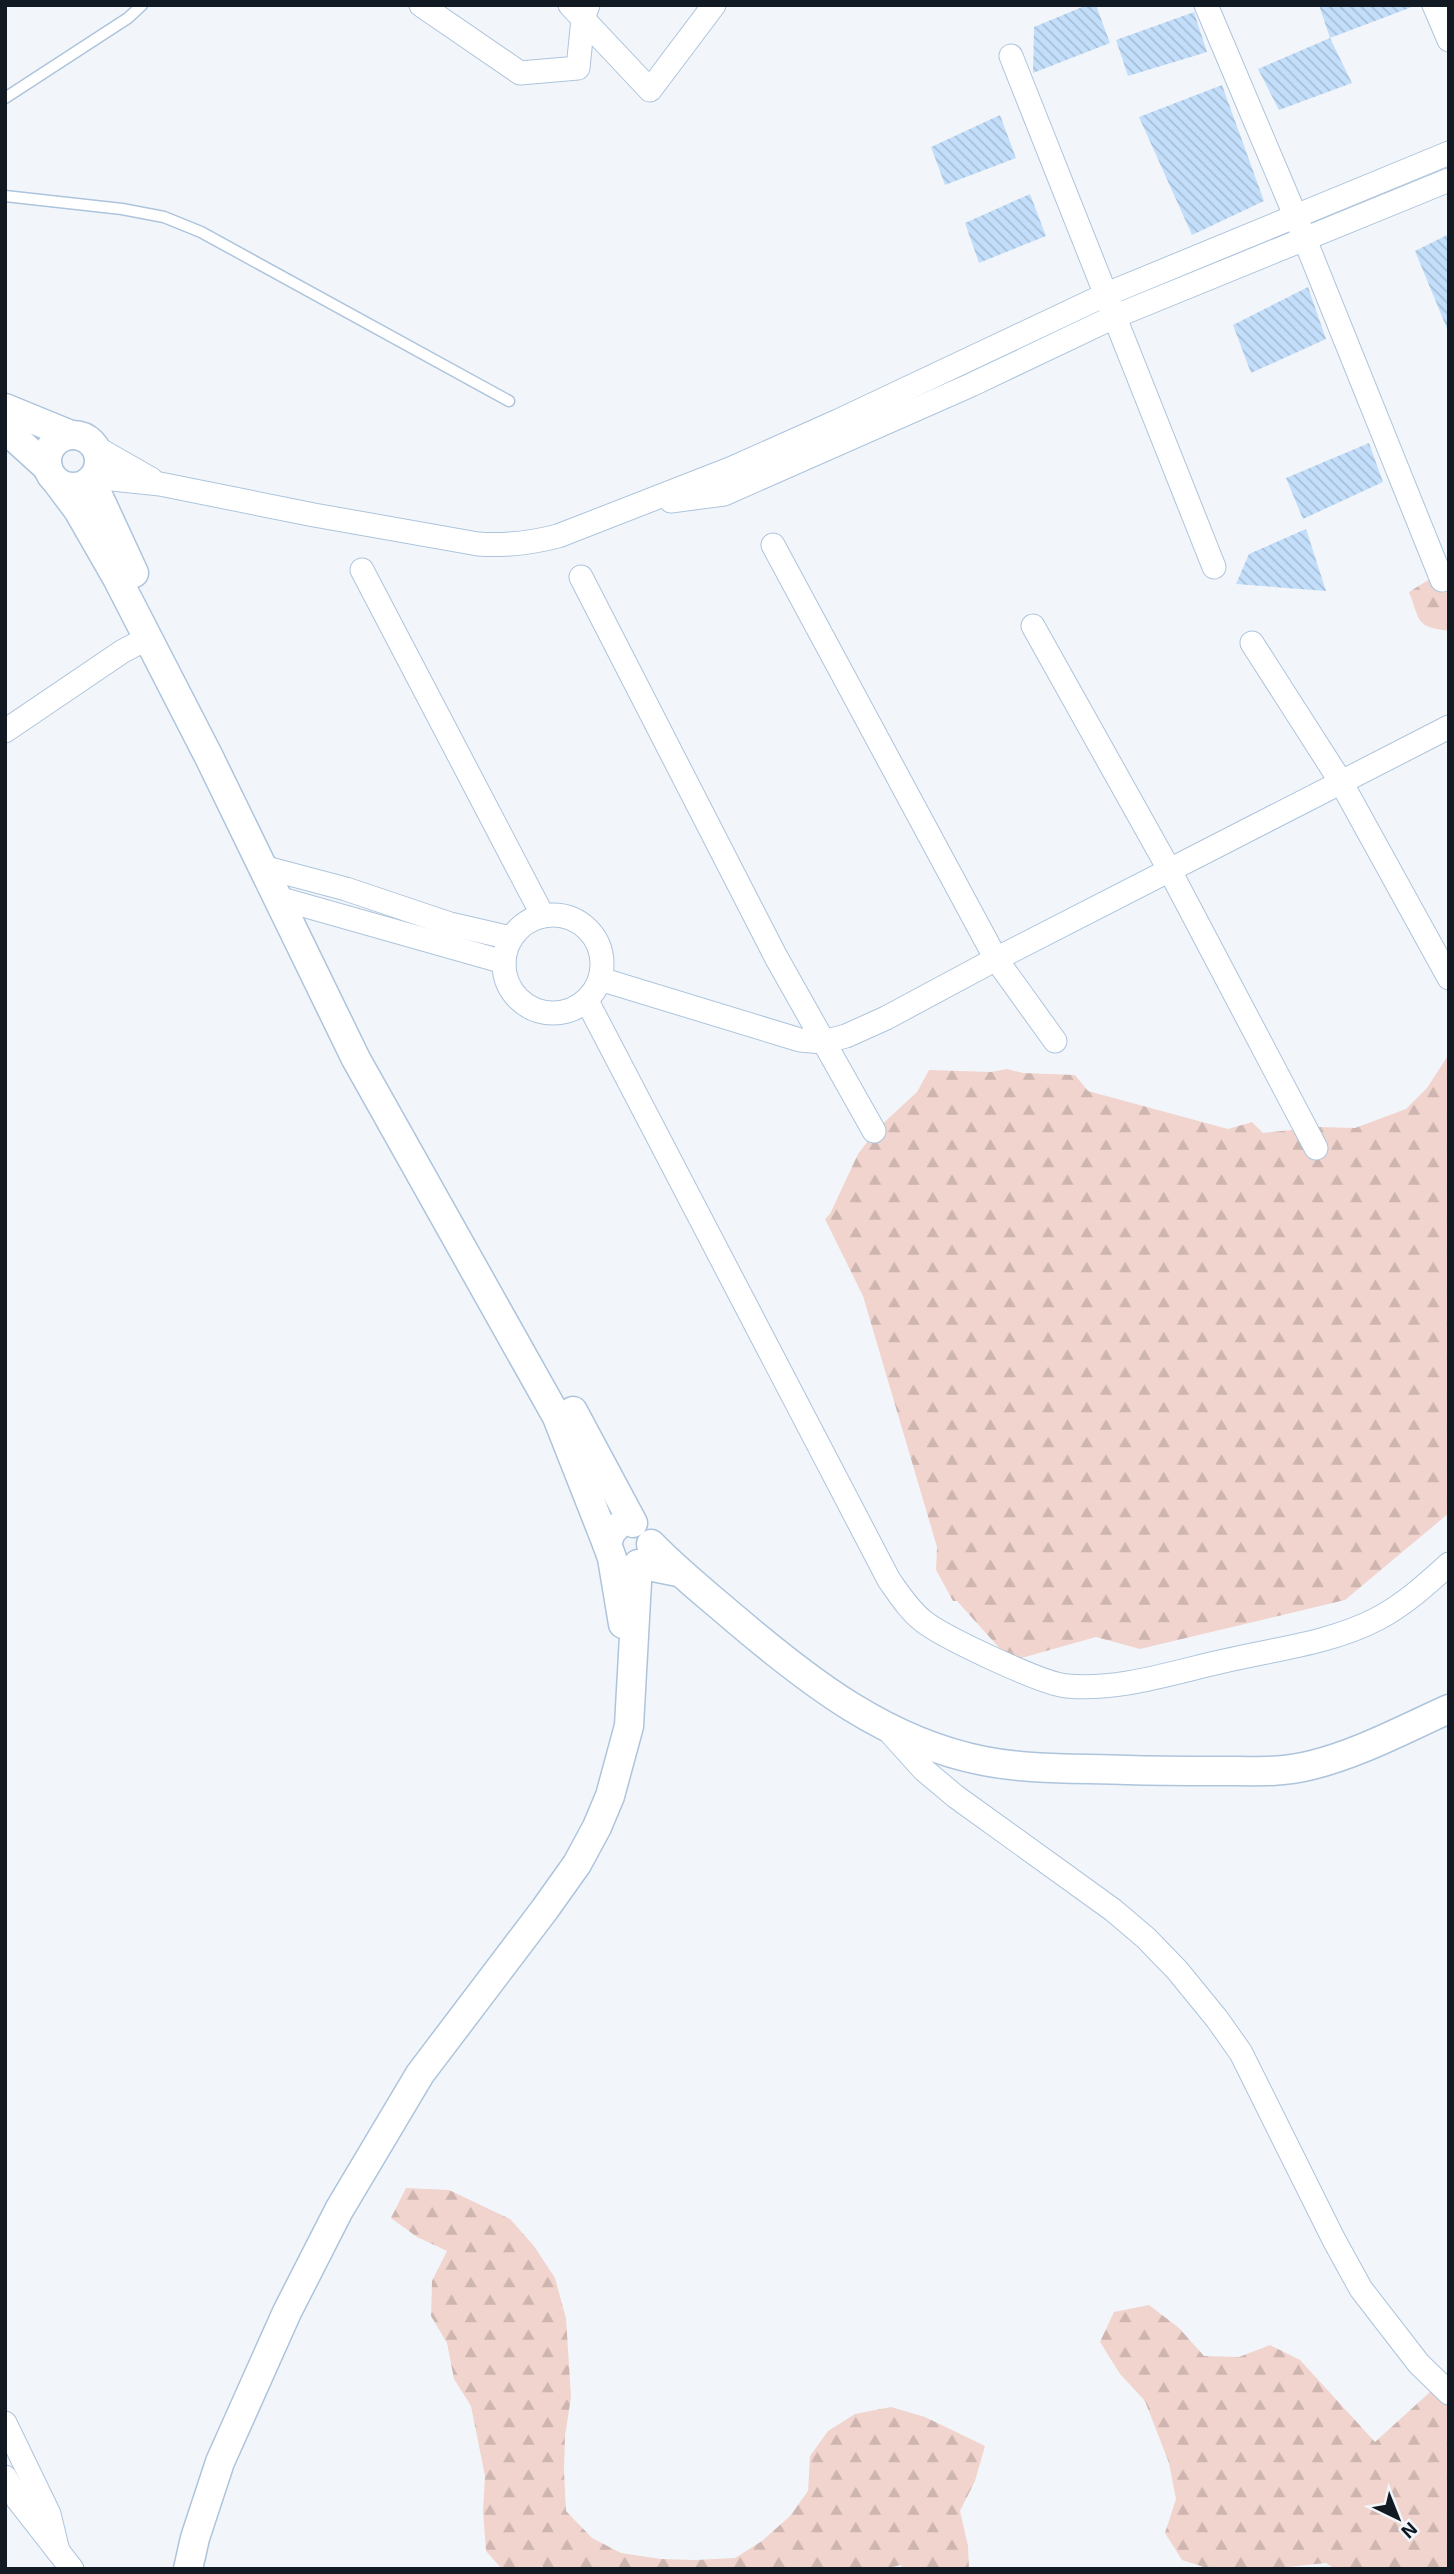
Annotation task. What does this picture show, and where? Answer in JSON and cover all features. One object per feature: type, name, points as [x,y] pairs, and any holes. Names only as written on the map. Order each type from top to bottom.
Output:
[{"type":"street","points":[[421,5],[520,73],[578,68],[580,10]]},
{"type":"street","points":[[580,10],[650,90],[714,5]]},
{"type":"street","points":[[1206,5],[1295,215],[1442,580]]},
{"type":"street","points":[[1434,5],[1449,40]]},
{"type":"street","points":[[1011,56],[1214,567]]},
{"type":"street","points":[[842,431],[961,362],[1107,294],[1449,153]]},
{"type":"street","points":[[5,429],[53,475],[75,487],[92,478],[160,484],[314,515],[478,544],[505,546],[558,536],[730,469],[971,385],[1116,316],[1449,180]]},
{"type":"street","points":[[1009,340],[1018,363]]},
{"type":"street","points":[[961,362],[971,385]]},
{"type":"street","points":[[5,408],[83,441],[160,484]]},
{"type":"street","points":[[83,441],[55,443],[47,459],[53,475],[103,551],[354,1021],[510,1297],[633,1523],[645,1530],[627,1553]]},
{"type":"street","points":[[83,441],[99,464],[92,478]]},
{"type":"street","points":[[92,478],[135,574],[165,629],[282,886],[356,1059],[557,1416],[627,1553],[631,1671],[629,1726],[610,1796],[597,1827],[577,1864],[553,1898],[419,2074],[339,2210],[287,2312],[220,2462],[195,2538],[188,2569]]},
{"type":"street","points":[[773,545],[996,959],[1055,1041]]},
{"type":"street","points":[[362,570],[543,916]]},
{"type":"street","points":[[580,577],[823,1042],[874,1131]]},
{"type":"street","points":[[1033,626],[1170,871],[1316,1148]]},
{"type":"street","points":[[5,731],[123,651],[148,638]]},
{"type":"street","points":[[1252,643],[1341,782],[1449,978]]},
{"type":"street","points":[[600,979],[800,1040],[823,1042],[846,1036],[886,1018],[1449,727]]},
{"type":"street","points":[[282,886],[512,938]]},
{"type":"street","points":[[282,886],[443,946],[503,962]]},
{"type":"street","points":[[543,916],[568,917],[590,930],[602,953],[600,979],[587,1001],[576,1008],[551,1014],[527,1006],[509,987],[503,962],[512,938],[520,928],[543,916]]},
{"type":"street","points":[[443,946],[450,923]]},
{"type":"street","points":[[587,1001],[888,1580],[906,1603],[932,1627],[1039,1679],[1065,1686],[1091,1687],[1129,1682],[1329,1637],[1378,1619],[1420,1590],[1449,1564]]},
{"type":"street","points":[[627,1553],[678,1572],[803,1675],[855,1711],[885,1727],[955,1754],[1010,1766],[1144,1771],[1280,1771],[1348,1755],[1449,1709]]},
{"type":"street","points":[[885,1727],[924,1770],[955,1797],[1113,1910],[1146,1938],[1177,1970],[1241,2053],[1334,2241],[1361,2289],[1419,2364],[1449,2393]]},
{"type":"street","points":[[5,2423],[49,2514],[61,2563]]},
{"type":"street","points":[[5,2477],[61,2563]]},
{"type":"lane","points":[[5,98],[128,18],[142,5]]},
{"type":"lane","points":[[5,196],[122,209],[164,217],[201,232],[509,401]]},
{"type":"green space","points":[[1441,572],[1449,572],[1449,631],[1425,625],[1418,617],[1409,592]]},
{"type":"green space","points":[[1449,1054],[1449,1513],[1345,1600],[1140,1649],[1096,1637],[1011,1661],[957,1601],[953,1601],[936,1570],[937,1547],[863,1296],[825,1219],[830,1214],[858,1154],[877,1129],[917,1092],[929,1070],[991,1072],[1007,1069],[1023,1073],[1075,1075],[1088,1091],[1228,1129],[1252,1122],[1263,1133],[1320,1127],[1355,1128],[1406,1109],[1427,1088]]},
{"type":"green space","points":[[406,2188],[449,2190],[510,2219],[534,2246],[555,2278],[566,2318],[571,2397],[565,2436],[566,2511],[592,2538],[621,2553],[661,2559],[735,2558],[762,2541],[790,2516],[808,2491],[810,2456],[828,2431],[855,2414],[891,2407],[925,2417],[985,2446],[975,2481],[960,2511],[968,2546],[969,2569],[902,2569],[901,2565],[883,2569],[545,2569],[542,2566],[536,2569],[502,2569],[486,2551],[483,2511],[485,2476],[471,2406],[454,2379],[447,2343],[431,2316],[432,2281],[447,2251],[417,2237],[391,2218]]},
{"type":"green space","points":[[1149,2305],[1179,2328],[1204,2356],[1239,2357],[1270,2345],[1300,2360],[1375,2442],[1430,2392],[1449,2397],[1449,2569],[1335,2569],[1326,2563],[1268,2569],[1210,2569],[1182,2560],[1165,2533],[1176,2499],[1169,2463],[1145,2401],[1120,2374],[1100,2342],[1114,2312]]},
{"type":"building","points":[[1087,5],[1096,5],[1110,43],[1033,73],[1034,27]]},
{"type":"building","points":[[1319,5],[1412,5],[1412,7],[1330,38]]},
{"type":"building","points":[[1194,12],[1207,52],[1128,76],[1116,40]]},
{"type":"building","points":[[1330,38],[1352,83],[1279,110],[1258,69]]},
{"type":"building","points":[[1222,85],[1264,201],[1192,235],[1139,117]]},
{"type":"building","points":[[1000,115],[1016,158],[945,185],[931,147]]},
{"type":"building","points":[[1030,194],[1046,236],[979,263],[965,223]]},
{"type":"building","points":[[1449,234],[1449,331],[1448,331],[1415,251]]},
{"type":"building","points":[[1308,287],[1326,339],[1251,373],[1233,325]]},
{"type":"building","points":[[1369,443],[1383,482],[1303,519],[1286,478]]},
{"type":"building","points":[[1306,529],[1326,591],[1236,584],[1249,554]]}]
